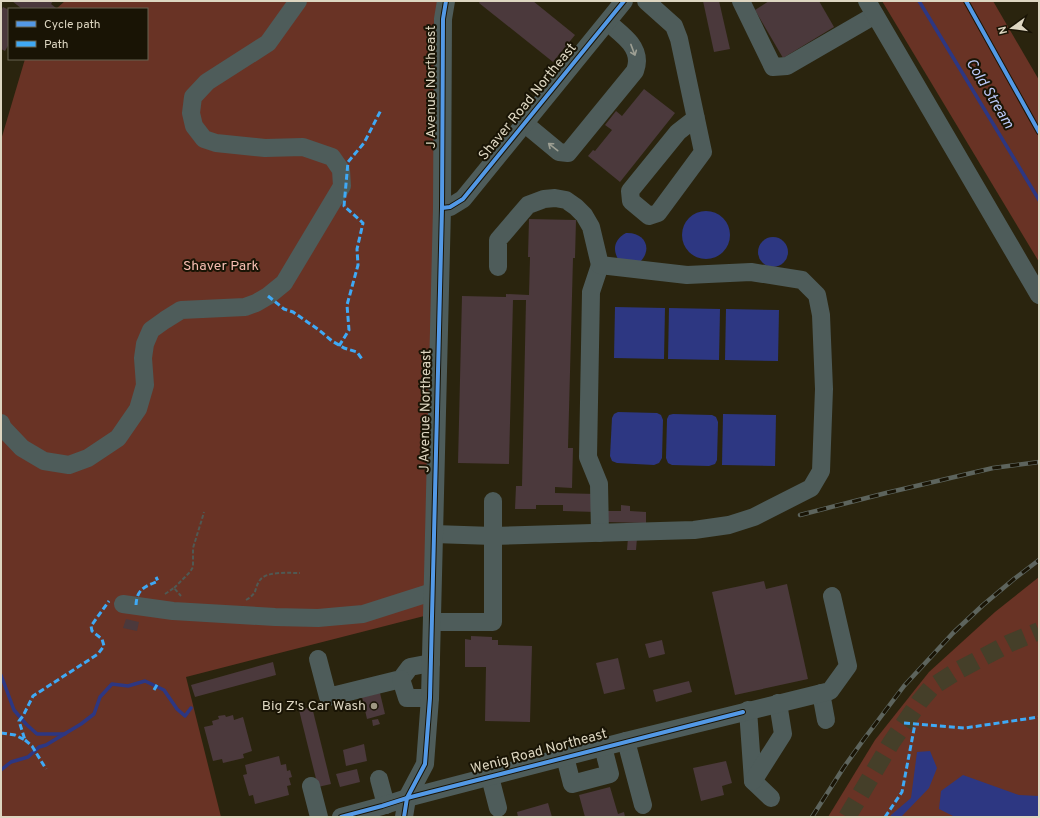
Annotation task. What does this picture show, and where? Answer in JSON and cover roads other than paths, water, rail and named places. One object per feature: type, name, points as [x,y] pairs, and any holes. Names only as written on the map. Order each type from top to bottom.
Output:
[{"type":"street","points":[[1,423],[3,428],[22,448],[44,461],[69,465],[88,458],[118,438],[138,409],[145,385],[143,358],[145,344],[151,330],[181,310],[245,307],[268,296],[284,283],[342,186],[341,170],[332,157],[303,148],[265,148],[216,143],[210,141],[204,138],[194,126],[191,113],[193,97],[207,82],[268,43],[298,1]]},
{"type":"street","name":"J Avenue Northeast","points":[[404,817],[407,798],[426,764],[430,698],[442,208],[442,19],[446,1]]},
{"type":"street","name":"Shaver Road Northeast","points":[[442,208],[450,207],[463,199],[624,1]]},
{"type":"street","points":[[646,1],[674,26],[679,40],[696,118],[703,152],[658,213],[649,216],[631,201],[630,191],[678,132],[696,118]]},
{"type":"street","points":[[741,1],[773,67],[787,66],[871,8],[1039,295]]},
{"type":"street","points":[[524,123],[559,152],[568,153],[635,71],[637,61],[634,47],[608,22]]},
{"type":"street","points":[[498,267],[498,240],[528,205],[544,199],[555,198],[566,200],[584,215],[591,227],[600,265],[591,292],[588,458],[599,484],[600,533]]},
{"type":"street","points":[[434,534],[493,536],[694,530],[729,525],[754,517],[811,488],[821,471],[824,389],[821,315],[817,295],[802,280],[751,272],[687,275],[600,265]]},
{"type":"street","points":[[432,622],[493,622],[493,501]]},
{"type":"street","points":[[123,604],[173,611],[318,618],[363,614],[432,592]]},
{"type":"street","points":[[826,720],[821,693],[830,691],[848,666],[832,596]]},
{"type":"street","points":[[318,659],[328,697],[401,679],[410,667],[431,663]]},
{"type":"street","points":[[401,679],[407,698],[430,698]]},
{"type":"street","name":"Wenig Road Northeast","points":[[341,817],[407,798],[626,741],[698,731],[746,711],[821,693]]},
{"type":"street","points":[[753,781],[784,734],[778,703]]},
{"type":"street","points":[[746,711],[753,781],[771,798]]},
{"type":"street","points":[[626,741],[643,805]]},
{"type":"street","points":[[565,757],[572,784],[580,782],[610,774],[603,747]]},
{"type":"street","points":[[490,777],[498,808]]},
{"type":"street","points":[[379,779],[386,805]]},
{"type":"street","points":[[311,786],[319,817]]},
{"type":"waterway","name":"Cold Stream","points":[[919,1],[1039,200]]},
{"type":"waterway","points":[[1,675],[14,710],[26,724],[37,734],[65,734]]},
{"type":"waterway","points":[[1,770],[11,762],[28,757],[39,747],[46,745],[81,724],[94,714],[100,697],[112,684],[128,686],[145,681],[164,690],[177,709],[185,716],[191,708]]},
{"type":"tunnel","points":[[847,817],[891,743],[920,701],[932,687],[957,671],[1010,643],[1039,631]]},
{"type":"railway","points":[[800,515],[993,468],[1039,462]]},
{"type":"railway","points":[[812,817],[844,767],[904,686],[953,633],[983,605],[1039,560]]},
{"type":"place","name":"Big Z's Car Wash","points":[[374,706]]},
{"type":"park label","name":"Shaver Park","points":[[221,266]]}]
